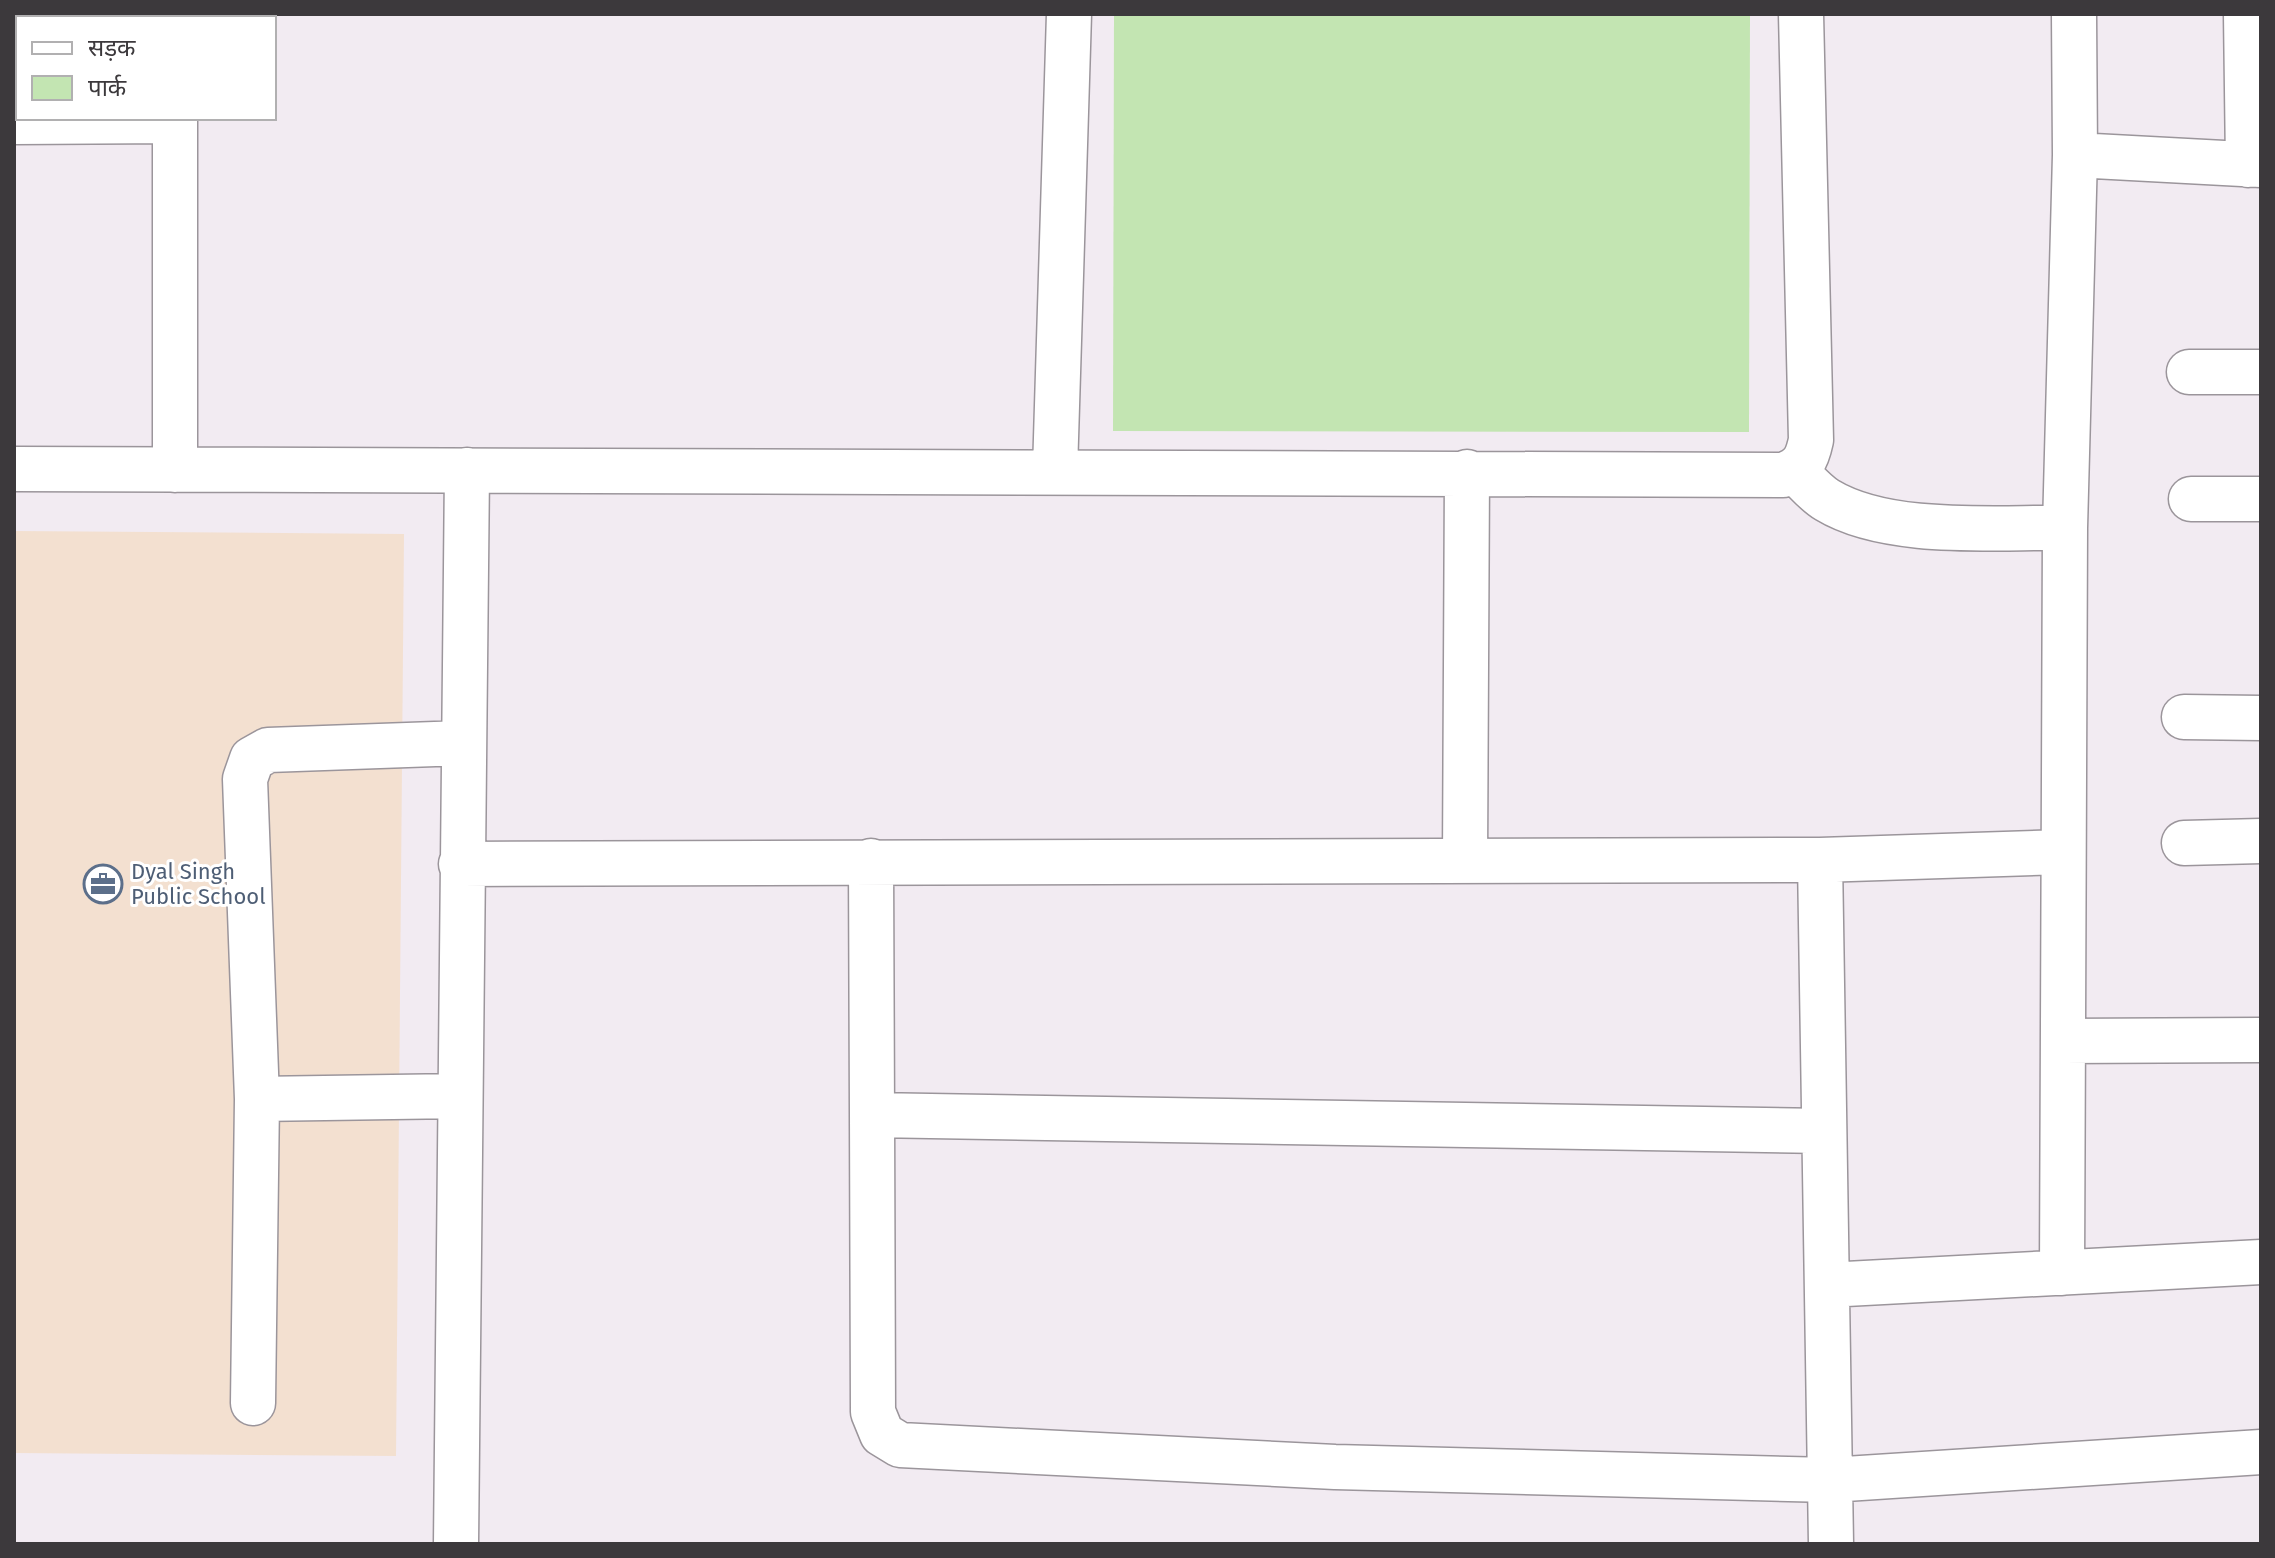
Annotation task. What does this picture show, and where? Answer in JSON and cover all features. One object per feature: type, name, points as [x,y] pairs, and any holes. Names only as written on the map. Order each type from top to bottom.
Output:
[{"type":"street","points":[[1055,471],[1069,14]]},
{"type":"street","points":[[14,469],[1783,475],[1795,471],[1807,460],[1811,440],[1801,14]]},
{"type":"street","points":[[2062,1273],[2065,528],[2075,155],[2074,14]]},
{"type":"street","points":[[2075,155],[2255,165],[2246,14]]},
{"type":"street","points":[[14,122],[175,120],[175,470]]},
{"type":"street","points":[[2189,372],[2261,372]]},
{"type":"street","points":[[456,1544],[467,470]]},
{"type":"street","points":[[1795,471],[1827,500],[1870,517],[1923,525],[2065,528]]},
{"type":"street","points":[[1465,861],[1467,472]]},
{"type":"street","points":[[2191,499],[2261,499]]},
{"type":"street","points":[[2184,717],[2261,718]]},
{"type":"street","points":[[253,1403],[257,1099],[245,779],[252,759],[268,750],[284,747],[463,743]]},
{"type":"street","points":[[2184,843],[2261,841]]},
{"type":"street","points":[[461,864],[1820,860],[2062,852]]},
{"type":"street","points":[[1820,860],[1831,1544]]},
{"type":"street","points":[[871,861],[873,1412],[882,1434],[900,1445],[1335,1467],[1830,1480],[2261,1452]]},
{"type":"street","points":[[2063,1041],[2261,1040]]},
{"type":"street","points":[[257,1099],[460,1096]]},
{"type":"street","points":[[872,1115],[1824,1131]]},
{"type":"street","points":[[1827,1285],[2261,1262]]},
{"type":"shaded area","points":[[14,531],[404,534],[396,1456],[14,1453]]},
{"type":"green space","points":[[1114,14],[1750,14],[1749,432],[1113,431]]},
{"type":"place","name":"Dyal Singh Public School","points":[[103,884]]}]
